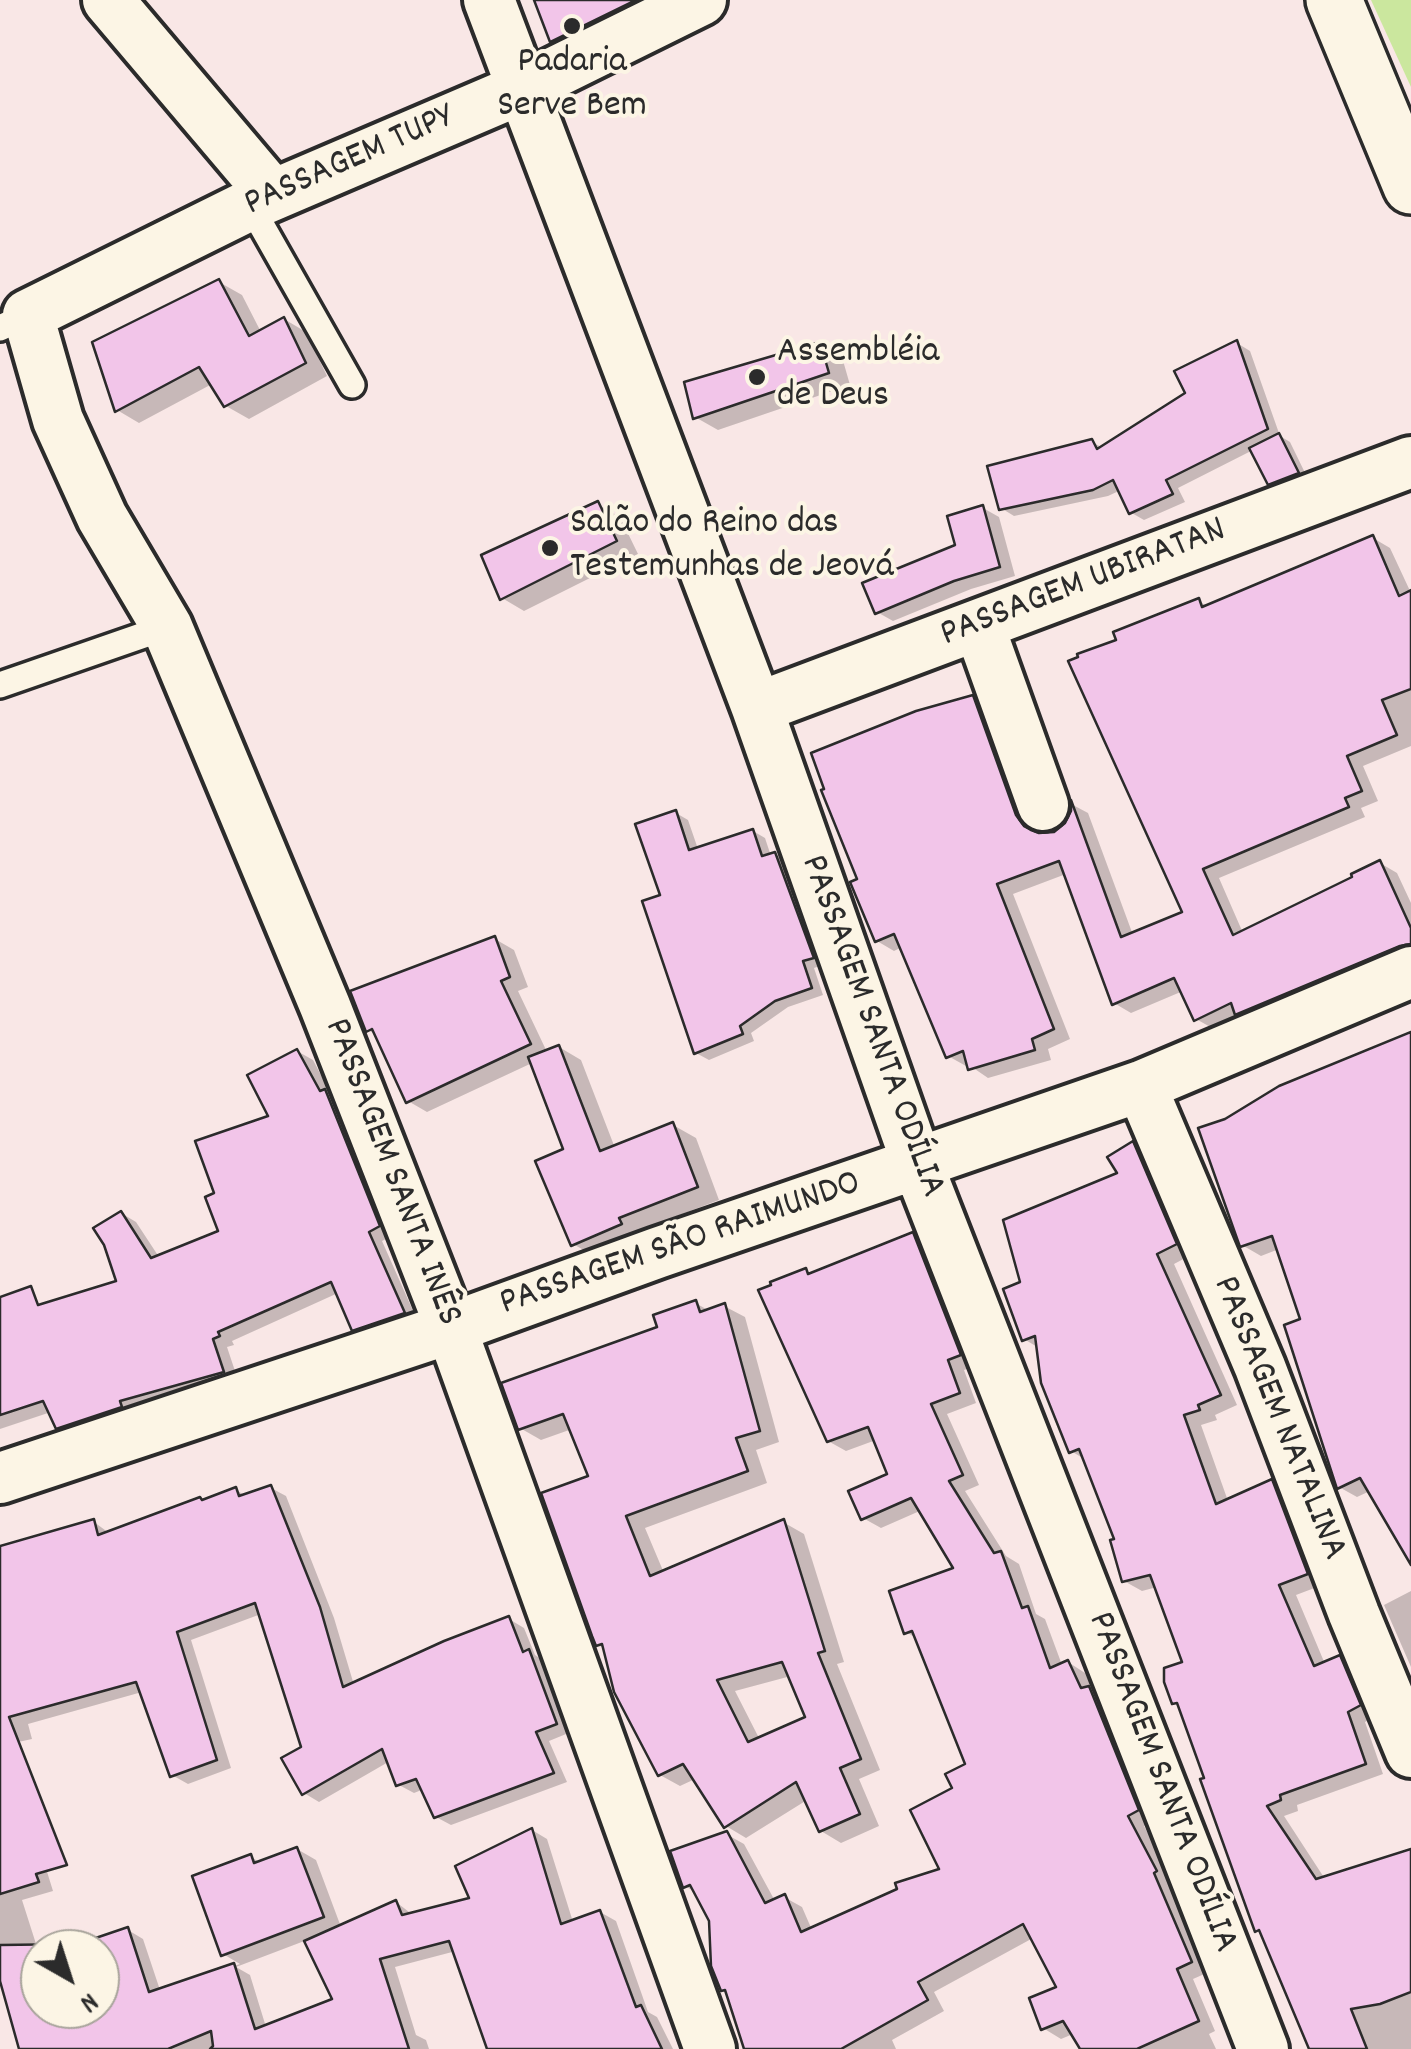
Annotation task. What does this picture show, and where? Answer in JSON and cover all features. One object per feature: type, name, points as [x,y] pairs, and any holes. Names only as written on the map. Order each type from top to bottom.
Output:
[{"type":"main road","points":[[1334,0],[1411,186]]},
{"type":"street","points":[[108,0],[261,200]]},
{"type":"street","name":"PASSAGEM SANTA ODÍLIA","points":[[489,0],[757,708],[917,1163],[1264,2049]]},
{"type":"street","name":"PASSAGEM TUPY","points":[[14,322],[261,200],[521,88],[701,0]]},
{"type":"street","name":"PASSAGEM SANTA INÊS","points":[[14,322],[102,516],[168,626],[325,1006],[451,1328],[710,2049]]},
{"type":"street","name":"PASSAGEM UBIRATAN","points":[[757,708],[1411,462]]},
{"type":"street","points":[[979,626],[1042,805]]},
{"type":"street","name":"PASSAGEM SÃO RAIMUNDO","points":[[0,1478],[451,1328],[1141,1086],[1411,972]]},
{"type":"street","name":"PASSAGEM NATALINA","points":[[1141,1086],[1260,1367],[1411,1752]]},
{"type":"lane","points":[[261,200],[352,385]]},
{"type":"lane","points":[[0,685],[168,626]]},
{"type":"green space","points":[[1371,0],[1411,0],[1411,87]]},
{"type":"building","name":"Padaria Serve Bem","points":[[534,0],[636,0],[550,42]]},
{"type":"building","points":[[219,279],[249,336],[284,317],[306,363],[224,407],[199,367],[115,412],[92,342]]},
{"type":"building","points":[[1237,340],[1268,429],[1166,480],[1173,494],[1129,514],[1113,480],[1093,490],[999,510],[987,466],[1092,439],[1097,449],[1185,393],[1174,371]]},
{"type":"building","name":"Assembléia de Deus","points":[[820,342],[829,373],[693,419],[684,382]]},
{"type":"building","points":[[1279,433],[1299,473],[1268,485],[1249,448]]},
{"type":"building","name":"Salão do Reino das Testemunhas de Jeová","points":[[598,501],[617,541],[500,600],[481,555]]},
{"type":"building","points":[[983,505],[1000,567],[954,581],[875,614],[862,583],[955,545],[947,516]]},
{"type":"building","points":[[1373,535],[1399,596],[1411,590],[1411,689],[1382,700],[1397,735],[1347,756],[1362,791],[1345,798],[1349,807],[1203,869],[1233,935],[1380,860],[1411,928],[1411,944],[1235,1015],[1231,1003],[1194,1021],[1174,978],[1112,1005],[1059,861],[997,884],[1054,1029],[1032,1039],[1035,1050],[968,1070],[963,1051],[946,1058],[894,934],[875,942],[850,882],[857,879],[821,790],[824,789],[811,753],[916,711],[973,695],[1016,815],[1024,826],[1039,833],[1054,832],[1065,823],[1071,800],[1121,937],[1182,912],[1068,661],[1116,640],[1113,632],[1199,598],[1202,607]]},
{"type":"building","points":[[676,810],[689,850],[753,829],[762,856],[775,852],[814,958],[803,961],[812,988],[775,1001],[740,1026],[743,1034],[694,1054],[642,901],[660,895],[635,824]]},
{"type":"building","points":[[495,936],[510,977],[501,981],[531,1044],[406,1103],[372,1029],[366,1032],[350,991]]},
{"type":"building","points":[[1411,1032],[1411,1565],[1360,1478],[1337,1489],[1284,1325],[1300,1319],[1272,1236],[1240,1247],[1198,1128],[1225,1119],[1279,1086]]},
{"type":"building","points":[[559,1045],[600,1151],[673,1122],[698,1187],[619,1218],[622,1224],[571,1246],[535,1161],[563,1149],[528,1057]]},
{"type":"building","points":[[297,1049],[320,1091],[325,1089],[380,1226],[369,1232],[405,1313],[352,1331],[331,1282],[218,1332],[220,1336],[213,1339],[224,1372],[120,1401],[122,1407],[56,1429],[43,1401],[0,1415],[0,1297],[31,1286],[38,1305],[116,1281],[104,1245],[93,1228],[121,1211],[151,1258],[218,1231],[205,1197],[214,1193],[195,1141],[268,1116],[247,1075]]},
{"type":"building","points":[[1133,1141],[1177,1244],[1157,1254],[1221,1395],[1198,1405],[1200,1410],[1184,1415],[1216,1504],[1272,1479],[1308,1574],[1279,1585],[1314,1666],[1340,1655],[1361,1705],[1348,1712],[1366,1764],[1280,1795],[1281,1800],[1267,1806],[1316,1879],[1411,1849],[1411,1992],[1380,2004],[1351,2009],[1367,2049],[1309,2049],[1259,1930],[1255,1932],[1177,1703],[1172,1704],[1164,1682],[1164,1668],[1182,1662],[1150,1575],[1122,1582],[1110,1540],[1114,1539],[1079,1449],[1069,1453],[1041,1383],[1035,1336],[1022,1341],[1003,1289],[1020,1282],[1003,1220],[1117,1173],[1107,1157]]},
{"type":"building","points":[[913,1232],[961,1355],[948,1360],[960,1393],[931,1404],[963,1475],[949,1481],[994,1553],[1001,1551],[1022,1608],[1028,1606],[1050,1668],[1068,1660],[1081,1688],[1089,1686],[1139,1810],[1128,1816],[1157,1871],[1154,1873],[1192,1962],[1177,1969],[1199,2021],[1137,2049],[1080,2049],[1063,2021],[1041,2030],[1029,1998],[1056,1987],[1023,1924],[918,1982],[928,2000],[841,2049],[744,2049],[725,1990],[721,1991],[711,1966],[709,1921],[690,1885],[683,1888],[670,1851],[727,1831],[765,1903],[785,1894],[801,1932],[897,1889],[895,1883],[939,1869],[910,1810],[952,1788],[945,1774],[965,1764],[912,1631],[904,1634],[889,1591],[953,1568],[911,1498],[861,1520],[848,1491],[887,1474],[868,1427],[827,1442],[758,1290],[806,1268],[808,1274]]},
{"type":"building","points":[[696,1300],[700,1312],[725,1303],[760,1431],[736,1438],[748,1471],[626,1516],[650,1576],[784,1519],[825,1651],[818,1653],[861,1759],[840,1768],[860,1814],[819,1832],[796,1782],[724,1828],[683,1764],[658,1776],[614,1692],[602,1644],[596,1646],[541,1493],[588,1476],[563,1414],[518,1430],[501,1383],[657,1327],[653,1315]],"holes":[[[782,1662],[805,1717],[748,1742],[717,1680]]]},
{"type":"building","points":[[271,1485],[320,1607],[343,1687],[509,1616],[523,1652],[529,1649],[557,1724],[536,1732],[554,1773],[434,1818],[416,1779],[396,1786],[382,1749],[302,1795],[281,1758],[301,1747],[255,1603],[177,1632],[217,1760],[170,1777],[136,1682],[9,1717],[67,1865],[36,1874],[39,1882],[0,1894],[0,1546],[94,1519],[98,1535],[200,1497],[202,1500],[236,1487],[239,1496]]},
{"type":"building","points":[[532,1828],[561,1924],[600,1910],[636,2007],[641,2005],[662,2049],[487,2049],[449,1941],[380,1959],[409,2049],[210,2049],[211,2031],[168,2049],[19,2049],[0,1981],[0,1945],[20,1945],[20,2029],[120,2029],[120,1930],[128,1927],[149,1992],[234,1963],[255,2029],[332,1999],[304,1941],[396,1900],[402,1915],[469,1898],[455,1866]]},
{"type":"building","points":[[297,1847],[324,1917],[221,1956],[192,1876],[251,1854],[254,1863]]},
{"type":"place","name":"Padaria Serve Bem","points":[[572,26]]},
{"type":"place","name":"Assembléia de Deus","points":[[757,377]]},
{"type":"place","name":"Salão do Reino das Testemunhas de Jeová","points":[[550,548]]}]
